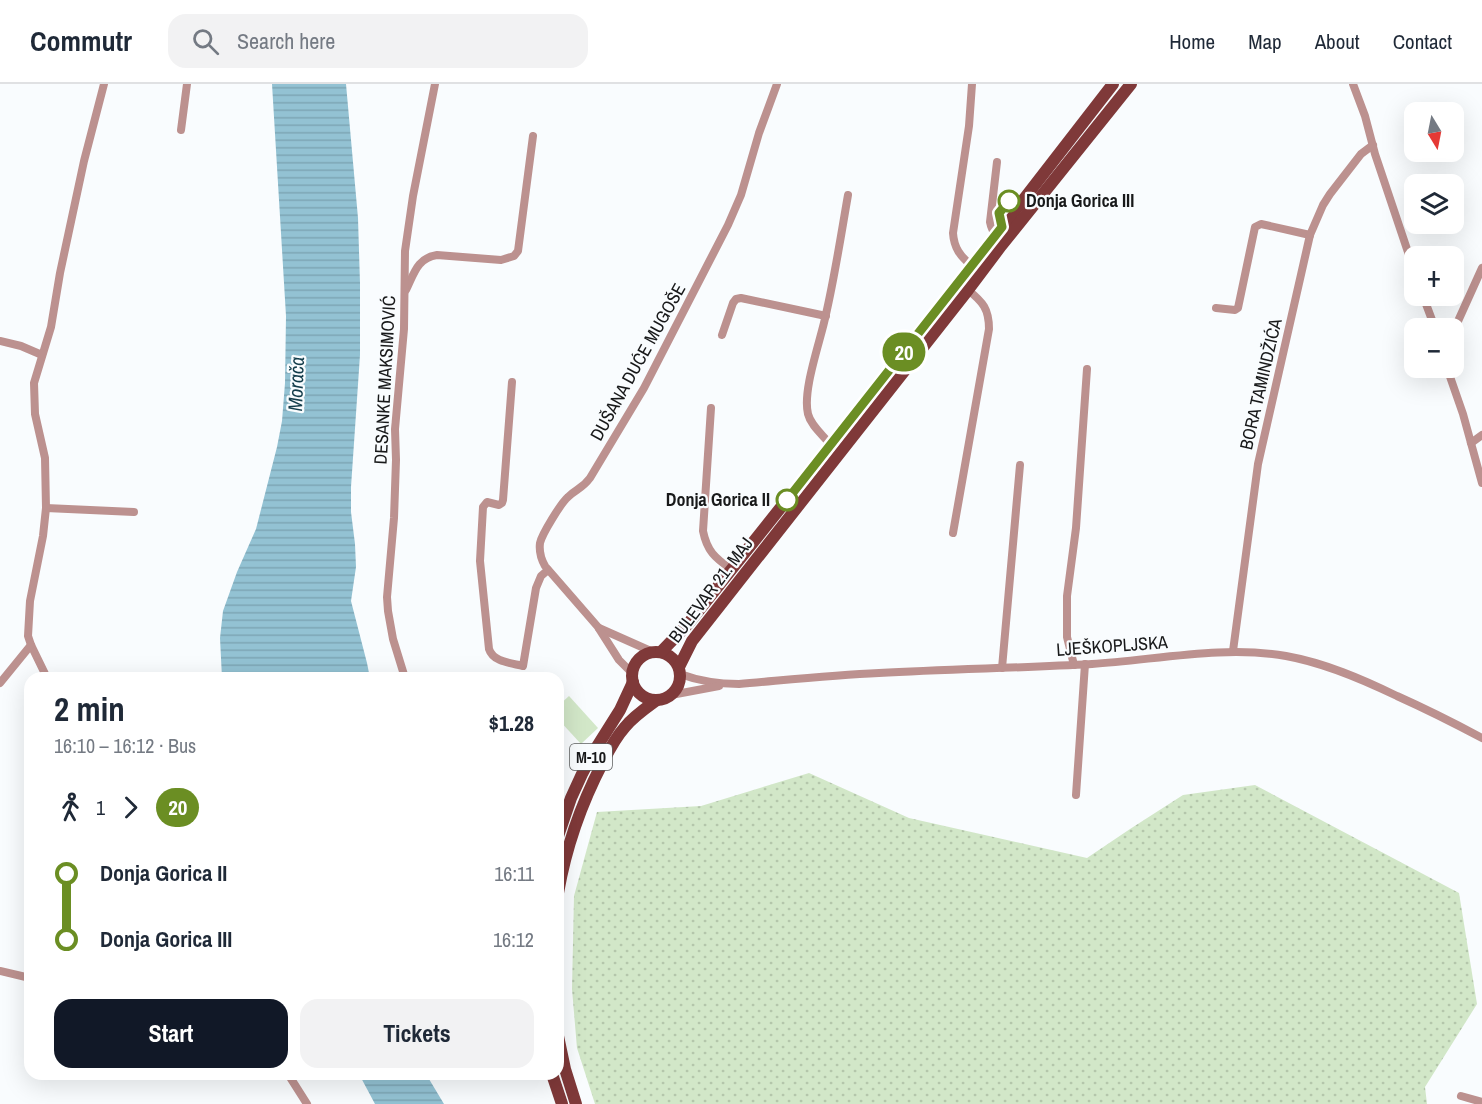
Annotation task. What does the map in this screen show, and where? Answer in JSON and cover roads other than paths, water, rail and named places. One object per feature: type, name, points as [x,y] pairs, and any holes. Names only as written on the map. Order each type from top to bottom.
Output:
[{"type":"main road","name":"BULEVAR 21. MAJ","points":[[657,652],[688,624],[1113,84]]},
{"type":"main road","name":"BULEVAR 21. MAJ","points":[[671,694],[680,682],[680,670],[692,641],[1131,84]]},
{"type":"main road","name":"BULEVAR 21. MAJ","points":[[564,818],[582,774],[620,710],[634,665],[639,658],[645,654],[657,652],[668,655],[675,660],[680,670]]},
{"type":"main road","points":[[632,677],[636,690],[649,699],[657,700]]},
{"type":"main road","name":"M-10","points":[[564,862],[585,799],[614,742],[633,718],[657,700],[665,699],[671,694]]},
{"type":"main road","points":[[564,1064],[576,1104]]},
{"type":"main road","points":[[554,1080],[562,1104]]},
{"type":"street","points":[[44,672],[28,636],[30,601],[46,508],[45,458],[34,406],[34,383],[51,327],[84,160],[104,84]]},
{"type":"street","points":[[181,130],[187,84]]},
{"type":"street","name":"DESANKE MAKSIMOVIĆ","points":[[403,672],[390,624],[387,597],[394,518],[395,429],[404,329],[405,250],[435,84]]},
{"type":"street","name":"DUŠANA DUĆE MUGOŠE","points":[[632,677],[598,627],[548,570],[540,556],[540,542],[567,498],[583,487],[590,478],[644,388],[729,225],[777,84]]},
{"type":"street","points":[[972,84],[969,126],[953,233],[958,252],[972,266]]},
{"type":"street","points":[[1353,84],[1406,246]]},
{"type":"street","points":[[404,294],[417,267],[428,256],[501,260],[514,256],[518,251],[533,136]]},
{"type":"street","name":"BORA TAMINDŽIĆA","points":[[1233,651],[1258,464],[1310,235],[1330,194],[1361,154],[1373,145]]},
{"type":"street","points":[[995,236],[990,222],[997,162]]},
{"type":"street","points":[[830,444],[808,416],[807,404],[809,381],[826,316],[848,195]]},
{"type":"street","points":[[1216,308],[1235,310],[1238,308],[1255,227],[1261,224],[1310,235]]},
{"type":"street","points":[[1459,318],[1482,268]]},
{"type":"street","points":[[953,533],[989,329],[988,314],[981,300],[968,290]]},
{"type":"street","points":[[722,335],[733,303],[736,299],[741,298],[826,316]]},
{"type":"street","points":[[0,341],[21,346],[42,355]]},
{"type":"street","points":[[1074,665],[1068,637],[1067,596],[1076,528],[1087,369]]},
{"type":"street","points":[[1451,378],[1482,483]]},
{"type":"street","points":[[512,382],[503,500],[499,505],[487,502],[484,504],[481,539],[480,573],[489,649],[495,658],[523,666],[536,588],[539,579],[548,570]]},
{"type":"street","points":[[711,408],[703,531],[705,542],[713,555],[732,569]]},
{"type":"street","points":[[1472,443],[1482,435]]},
{"type":"street","points":[[1002,669],[1020,465]]},
{"type":"street","points":[[46,508],[134,512]]},
{"type":"street","name":"DUŠANA DUĆE MUGOŠE","points":[[598,627],[657,652]]},
{"type":"street","points":[[0,683],[31,645]]},
{"type":"street","name":"LJEŠKOPLJSKA","points":[[671,694],[726,684],[880,673],[1002,669],[1233,651],[1260,652],[1289,656],[1331,668],[1379,687],[1482,738]]},
{"type":"street","points":[[1076,795],[1085,664]]},
{"type":"street","name":"LJEŠKOPLJSKA","points":[[680,670],[694,680],[726,684]]},
{"type":"street","points":[[0,971],[24,977]]},
{"type":"street","points":[[292,1080],[308,1104]]},
{"type":"street","points":[[1461,1096],[1482,1102]]},
{"type":"water","name":"Morača","points":[[272,84],[346,84],[358,218],[360,283],[360,355],[351,487],[356,567],[351,601],[369,672],[222,672],[220,638],[223,611],[256,529],[282,421],[286,316]]},
{"type":"water","points":[[362,1080],[430,1080],[444,1104],[375,1104]]},
{"type":"place","name":"Donja Gorica III","points":[[1009,201]]},
{"type":"place","name":"Donja Gorica II","points":[[787,500]]}]
